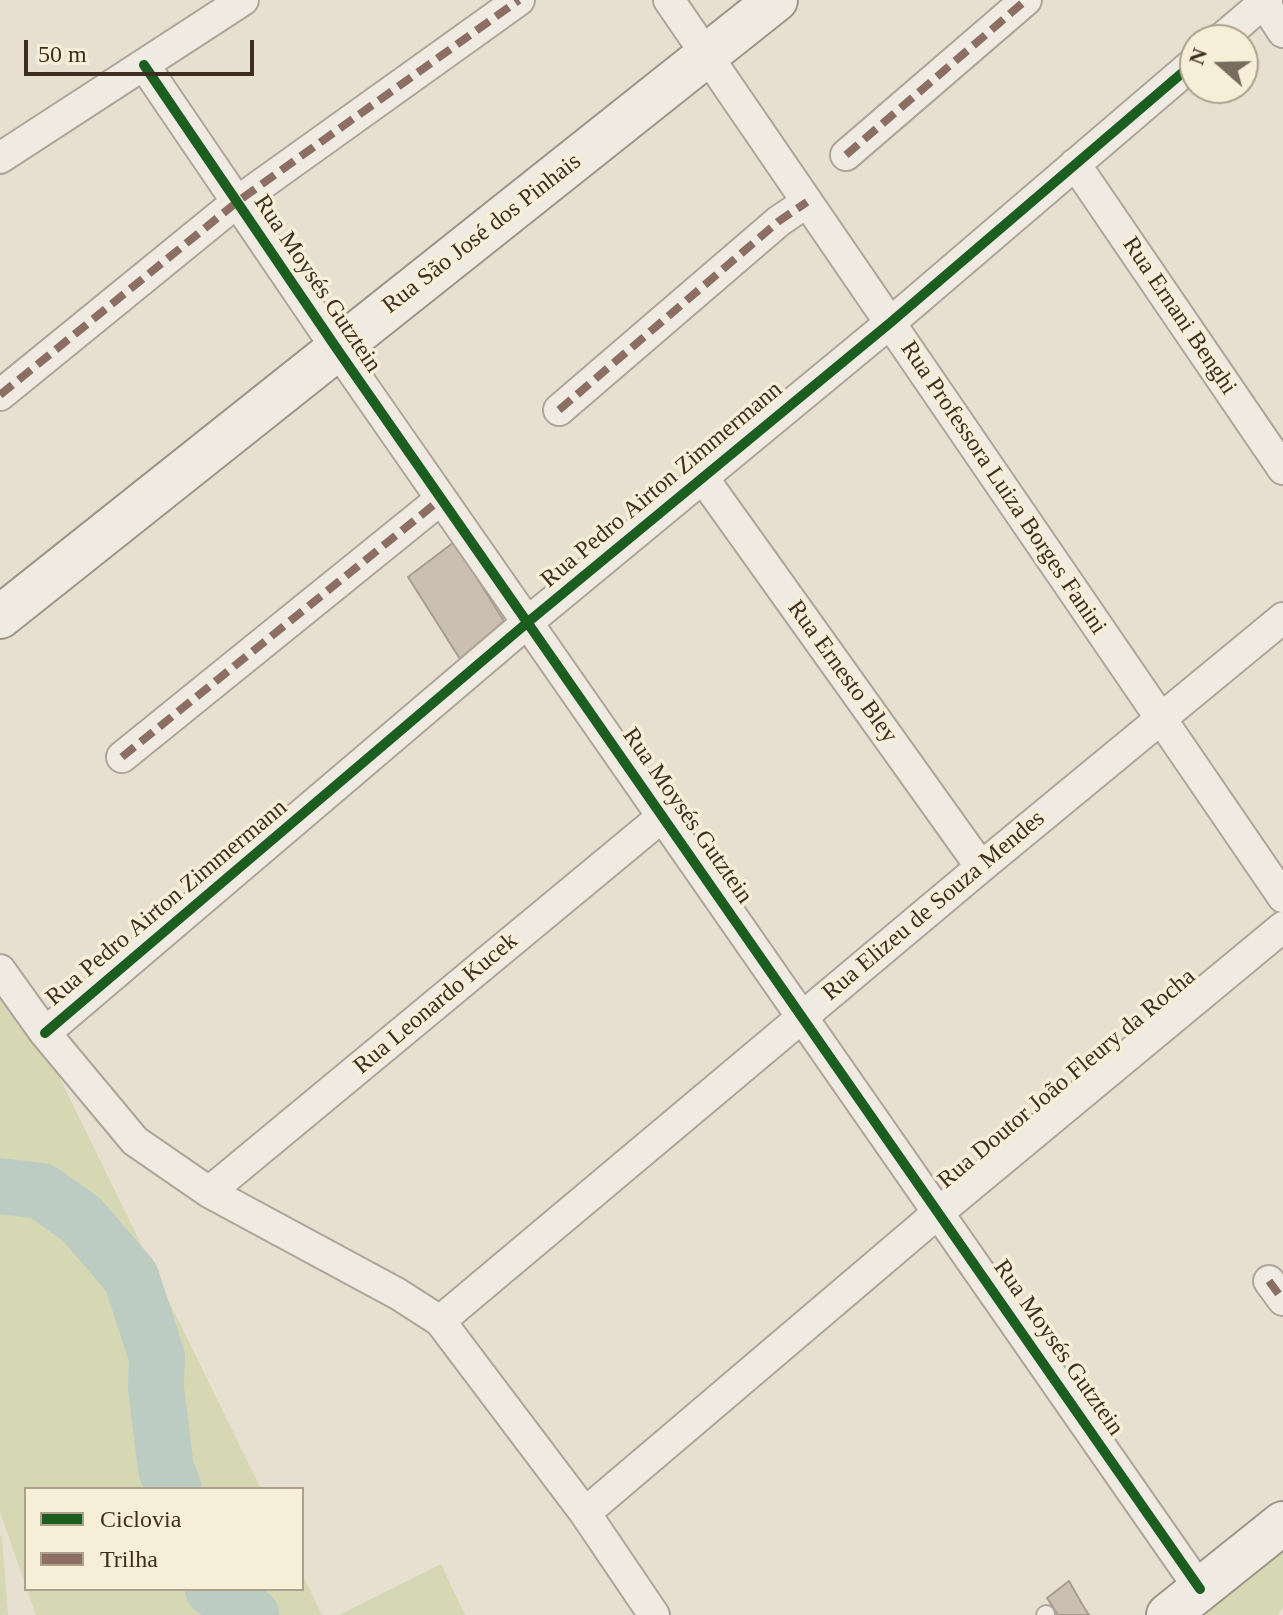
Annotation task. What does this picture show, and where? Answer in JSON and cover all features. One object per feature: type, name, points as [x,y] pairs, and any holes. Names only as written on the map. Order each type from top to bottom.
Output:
[{"type":"street","points":[[0,158],[243,0]]},
{"type":"street","points":[[0,395],[237,202],[519,0]]},
{"type":"street","name":"Rua Professora Luiza Borges Fanini","points":[[669,0],[1283,897]]},
{"type":"street","name":"Rua São José dos Pinhais","points":[[0,617],[776,0]]},
{"type":"street","points":[[846,155],[1026,0]]},
{"type":"street","points":[[1238,24],[1264,1],[1283,32]]},
{"type":"street","name":"Rua Moysés Gutztein","points":[[144,65],[337,349],[1200,1589]]},
{"type":"street","name":"Rua Pedro Airton Zimmermann","points":[[45,1033],[528,622],[890,323],[1179,76]]},
{"type":"street","name":"Rua Ernani Benghi","points":[[1075,164],[1283,469]]},
{"type":"street","points":[[559,410],[779,221],[807,202]]},
{"type":"street","name":"Rua Ernesto Bley","points":[[703,478],[981,867]]},
{"type":"street","points":[[122,757],[441,499]]},
{"type":"street","name":"Rua Elizeu de Souza Mendes","points":[[440,1321],[1160,717],[1283,618]]},
{"type":"street","name":"Rua Leonardo Kucek","points":[[209,1192],[663,816]]},
{"type":"street","name":"Rua Doutor João Fleury da Rocha","points":[[585,1513],[939,1212],[1283,927]]},
{"type":"street","points":[[0,970],[45,1033],[135,1141],[209,1192],[398,1294],[440,1321],[585,1513],[654,1615]]},
{"type":"street","points":[[1168,1615],[1283,1523]]},
{"type":"green space","points":[[0,956],[260,1487],[24,1487],[24,1580],[0,1512]]},
{"type":"green space","points":[[2,1536],[8,1615],[0,1615]]},
{"type":"green space","points":[[1283,1541],[1283,1608],[1277,1615],[1193,1615]]},
{"type":"green space","points":[[441,1564],[465,1615],[339,1615]]},
{"type":"green space","points":[[304,1578],[322,1615],[36,1615],[28,1591],[304,1591]]},
{"type":"building","points":[[454,542],[504,621],[460,659],[408,577]]},
{"type":"building","points":[[1069,1581],[1089,1615],[1058,1615],[1047,1598]]},
{"type":"waterway","points":[[0,1186],[41,1191],[81,1219],[131,1277],[157,1357],[156,1388],[166,1469],[173,1487]]},
{"type":"waterway","points":[[216,1591],[251,1615]]},
{"type":"marked path","points":[[0,395],[237,202],[519,0]]},
{"type":"marked path","points":[[846,155],[1026,0]]},
{"type":"marked path","points":[[559,410],[779,221],[807,202]]},
{"type":"marked path","points":[[122,757],[441,499]]},
{"type":"marked path","points":[[1269,1281],[1283,1300]]},
{"type":"cycle path","points":[[144,65],[337,349],[1200,1589]]},
{"type":"cycle path","points":[[45,1033],[528,622],[890,323],[1179,76]]}]
